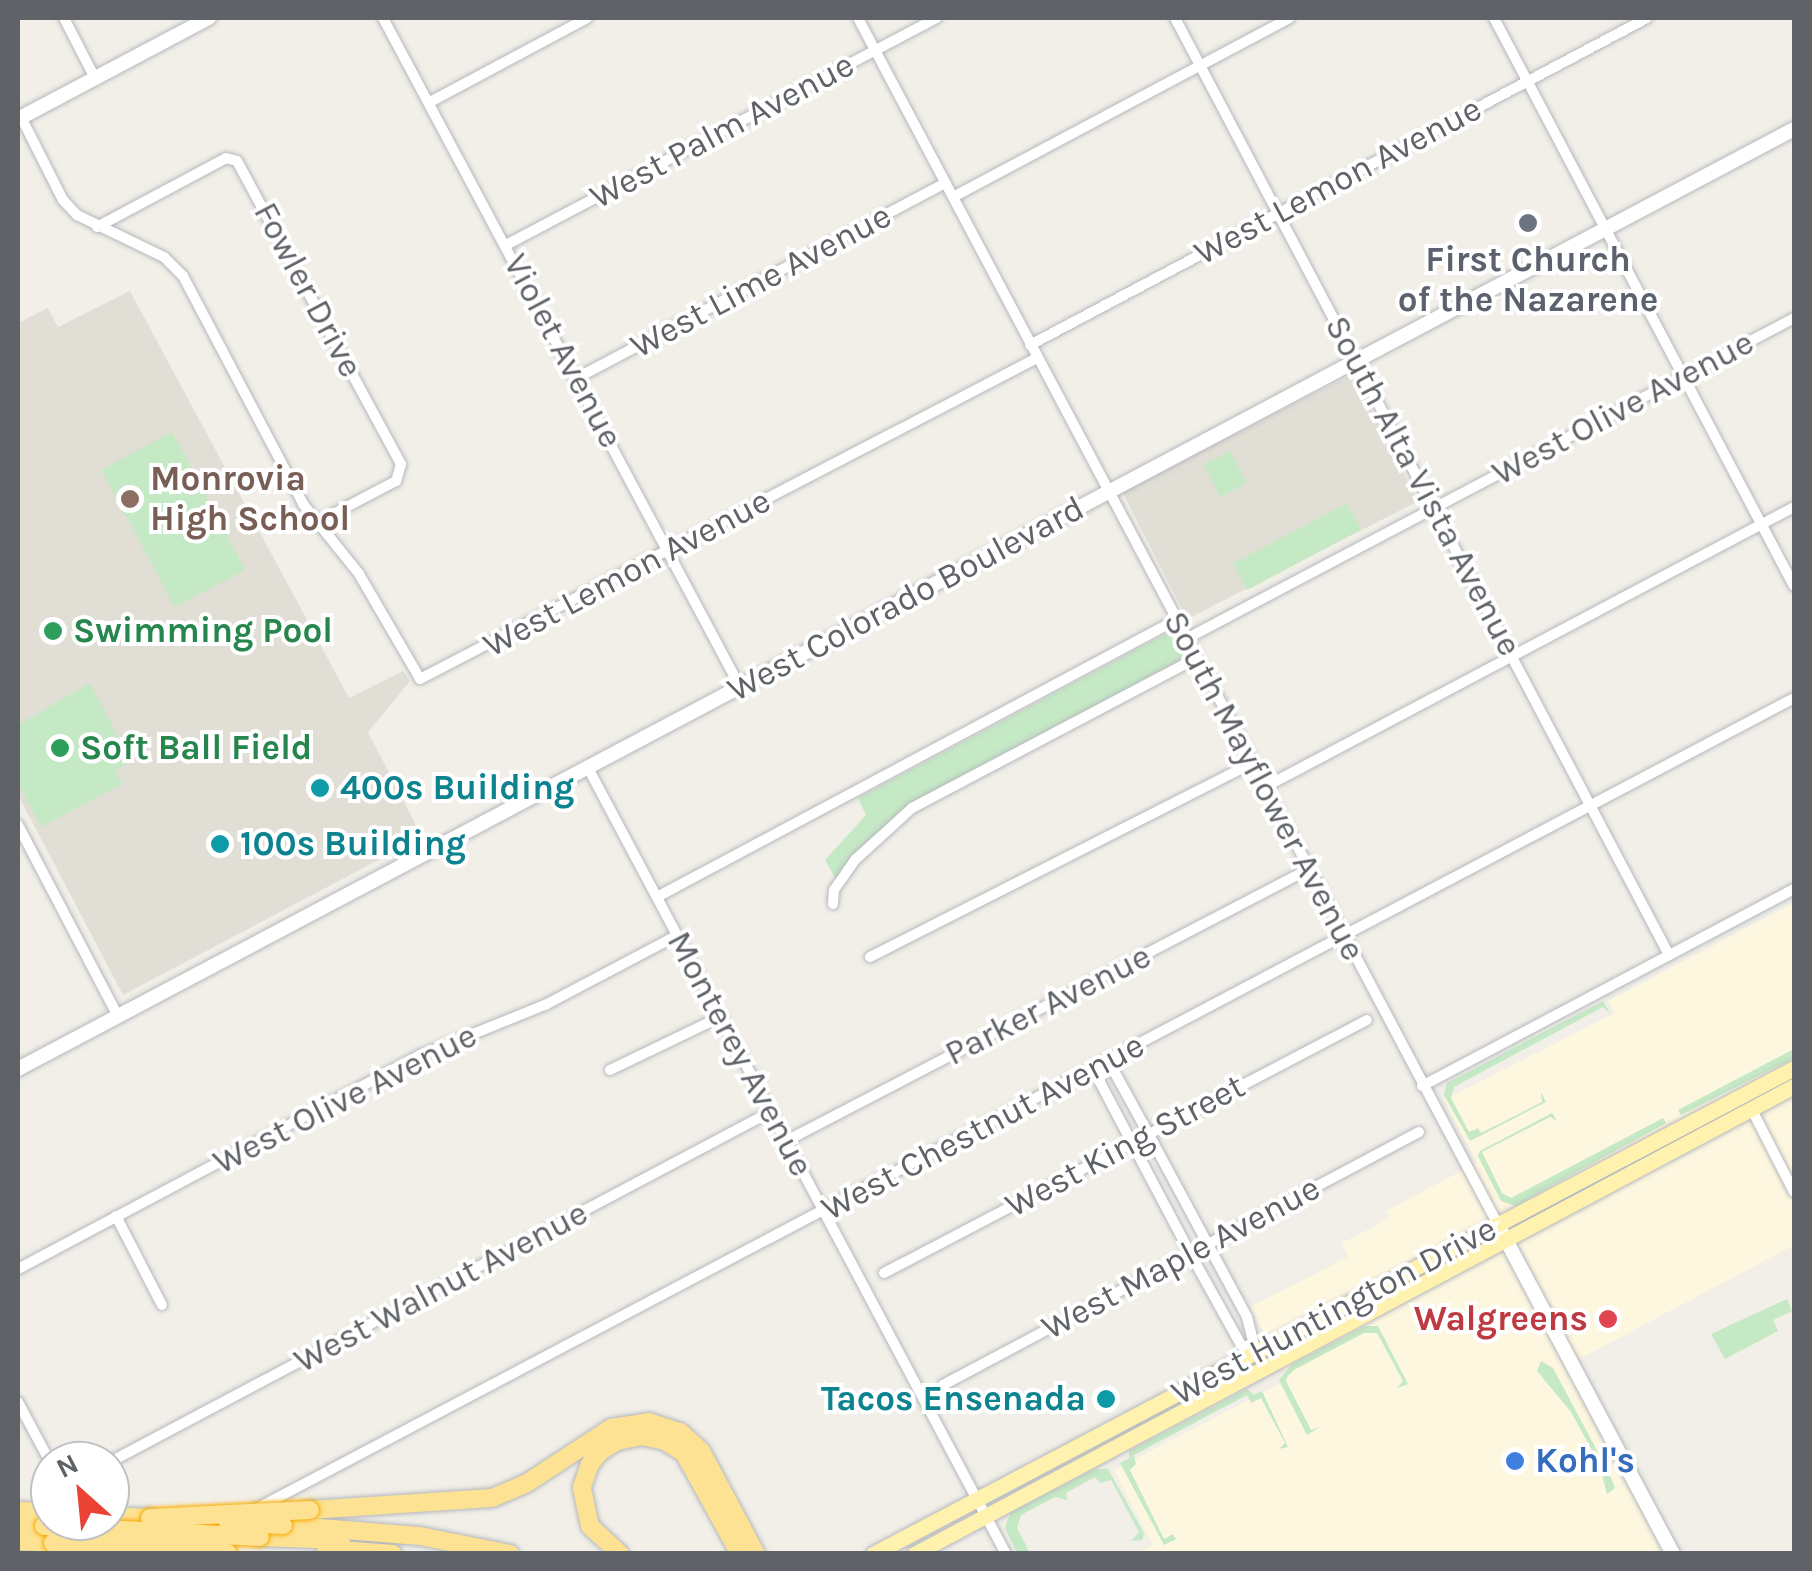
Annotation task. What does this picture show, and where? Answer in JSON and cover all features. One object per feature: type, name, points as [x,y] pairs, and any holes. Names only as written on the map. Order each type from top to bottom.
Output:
[{"type":"highway","points":[[150,1518],[492,1498],[526,1484],[611,1428],[649,1422],[680,1432],[701,1451],[756,1554]]},
{"type":"highway","points":[[620,1554],[590,1526],[582,1488],[587,1471],[602,1450],[617,1440],[642,1436],[664,1441],[684,1454],[740,1554]]},
{"type":"highway","points":[[130,1517],[420,1536],[510,1554]]},
{"type":"highway","points":[[130,1536],[241,1547],[393,1554]]},
{"type":"highway","points":[[130,1536],[241,1547],[456,1554]]},
{"type":"main road","points":[[1751,1108],[1756,1095],[1786,1079],[1794,1068]]},
{"type":"main road","name":"West Huntington Drive","points":[[873,1554],[1794,1068]]},
{"type":"main road","name":"West Huntington Drive","points":[[914,1554],[1794,1086]]},
{"type":"main road","points":[[1658,1158],[1660,1148],[1691,1131],[1704,1115]]},
{"type":"street","points":[[64,18],[95,78]]},
{"type":"street","points":[[209,18],[19,118],[63,200],[77,215],[164,258],[183,276],[316,523]]},
{"type":"street","name":"Violet Avenue","points":[[383,18],[740,687]]},
{"type":"street","points":[[430,102],[587,18]]},
{"type":"street","name":"South Mayflower Avenue","points":[[858,18],[1673,1554]]},
{"type":"street","name":"West Palm Avenue","points":[[506,245],[937,18]]},
{"type":"street","name":"South Alta Vista Avenue","points":[[1176,18],[1670,956]]},
{"type":"street","points":[[953,197],[1289,18]]},
{"type":"street","points":[[1494,18],[1794,586]]},
{"type":"street","name":"West Lemon Avenue","points":[[1030,345],[1647,18]]},
{"type":"street","name":"West Colorado Boulevard","points":[[18,1069],[1794,129]]},
{"type":"street","name":"Fowler Drive","points":[[97,226],[226,158],[237,161],[401,464],[396,481],[316,523]]},
{"type":"street","name":"West Lime Avenue","points":[[577,378],[946,183]]},
{"type":"street","name":"West Olive Avenue","points":[[1186,639],[1794,318]]},
{"type":"street","name":"West Lemon Avenue","points":[[316,523],[359,574],[420,679],[1037,358]]},
{"type":"street","points":[[1264,787],[1794,506]]},
{"type":"street","points":[[657,897],[1176,620]]},
{"type":"street","points":[[834,904],[834,890],[856,859],[912,808],[1196,658]]},
{"type":"street","name":"West Chestnut Avenue","points":[[170,1554],[1794,698]]},
{"type":"street","points":[[870,956],[1252,764]]},
{"type":"street","name":"Monterey Avenue","points":[[588,766],[1006,1554]]},
{"type":"street","points":[[18,825],[118,1016]]},
{"type":"street","name":"Parker Avenue","points":[[788,1140],[1308,869]]},
{"type":"street","points":[[1422,1086],[1794,889]]},
{"type":"street","name":"West Olive Avenue","points":[[18,1269],[421,1055],[546,1004],[676,936]]},
{"type":"street","points":[[610,1070],[722,1016]]},
{"type":"street","name":"West King Street","points":[[884,1273],[1367,1020]]},
{"type":"street","points":[[1256,1354],[1241,1345],[1190,1253],[1100,1082],[1100,1065],[1115,1073],[1247,1316],[1264,1370]]},
{"type":"street","points":[[1751,1108],[1794,1192]]},
{"type":"street","name":"West Walnut Avenue","points":[[130,1451],[772,1112]]},
{"type":"street","name":"West Maple Avenue","points":[[944,1386],[1419,1132]]},
{"type":"street","points":[[116,1216],[162,1305]]},
{"type":"street","points":[[18,1402],[39,1441]]},
{"type":"shaded area","name":"Monrovia High School","points":[[130,291],[349,698],[403,671],[410,681],[368,732],[422,837],[123,995],[18,795],[18,323],[48,308],[58,327]]},
{"type":"shaded area","points":[[1353,374],[1418,501],[1187,619],[1122,492]]},
{"type":"shaded area","points":[[1792,904],[1794,1245],[1566,1366],[1663,1553],[1137,1553],[1153,1545],[1114,1470],[1289,1379],[1250,1307],[1348,1257],[1342,1243],[1389,1219],[1386,1211],[1477,1163],[1444,1100],[1615,1013],[1608,1001]]},
{"type":"green space","points":[[172,432],[245,570],[175,607],[101,470]]},
{"type":"green space","points":[[1230,451],[1247,483],[1220,497],[1204,465]]},
{"type":"green space","points":[[1347,503],[1361,529],[1247,590],[1233,564]]},
{"type":"green space","points":[[1171,631],[1186,657],[936,792],[837,881],[825,860],[866,815],[858,798]]},
{"type":"green space","name":"Soft Ball Field","points":[[90,683],[131,761],[115,770],[122,784],[41,827],[18,782],[18,725]]},
{"type":"green space","points":[[1603,1001],[1610,1013],[1603,1007],[1454,1087],[1451,1098],[1469,1132],[1478,1128],[1481,1133],[1542,1102],[1541,1092],[1546,1102],[1470,1141],[1444,1095],[1447,1083]]},
{"type":"green space","points":[[1794,1049],[1794,1058],[1681,1115],[1678,1110]]},
{"type":"green space","points":[[1552,1113],[1557,1121],[1550,1117],[1482,1152],[1502,1193],[1511,1198],[1663,1118],[1666,1123],[1515,1206],[1501,1201],[1478,1156],[1480,1151]]},
{"type":"green space","points":[[1787,1299],[1792,1311],[1773,1320],[1778,1331],[1725,1359],[1711,1334]]},
{"type":"green space","points":[[1365,1326],[1378,1326],[1408,1384],[1397,1388],[1403,1381],[1377,1333],[1364,1333],[1294,1370],[1285,1379],[1311,1430],[1320,1427],[1307,1435],[1279,1380],[1291,1365]]},
{"type":"green space","points":[[1541,1361],[1553,1368],[1609,1473],[1615,1488],[1607,1494],[1599,1463],[1571,1412],[1537,1371]]},
{"type":"green space","points":[[1247,1389],[1254,1395],[1262,1391],[1288,1447],[1279,1449],[1285,1443],[1261,1398],[1251,1403],[1247,1395],[1134,1455],[1136,1464],[1130,1470],[1164,1539],[1173,1534],[1176,1539],[1164,1545],[1120,1463],[1129,1458],[1129,1451]]},
{"type":"green space","points":[[1095,1469],[1108,1469],[1144,1533],[1142,1540],[1131,1541],[1139,1532],[1111,1480],[1100,1483],[1095,1477],[1066,1493],[1067,1500],[1055,1497],[1021,1515],[1017,1528],[1030,1553],[1017,1553],[1005,1528],[1010,1513]]},
{"type":"place","name":"First Church of the Nazarene","points":[[1528,223]]},
{"type":"place","name":"Monrovia High School","points":[[130,499]]},
{"type":"place","name":"Swimming Pool","points":[[53,631]]},
{"type":"place","name":"Soft Ball Field","points":[[60,748]]},
{"type":"place","name":"400s Building","points":[[320,788]]},
{"type":"place","name":"100s Building","points":[[220,844]]},
{"type":"place","name":"Walgreens","points":[[1608,1319]]},
{"type":"place","name":"Tacos Ensenada","points":[[1106,1399]]},
{"type":"place","name":"Kohl's","points":[[1515,1461]]}]
